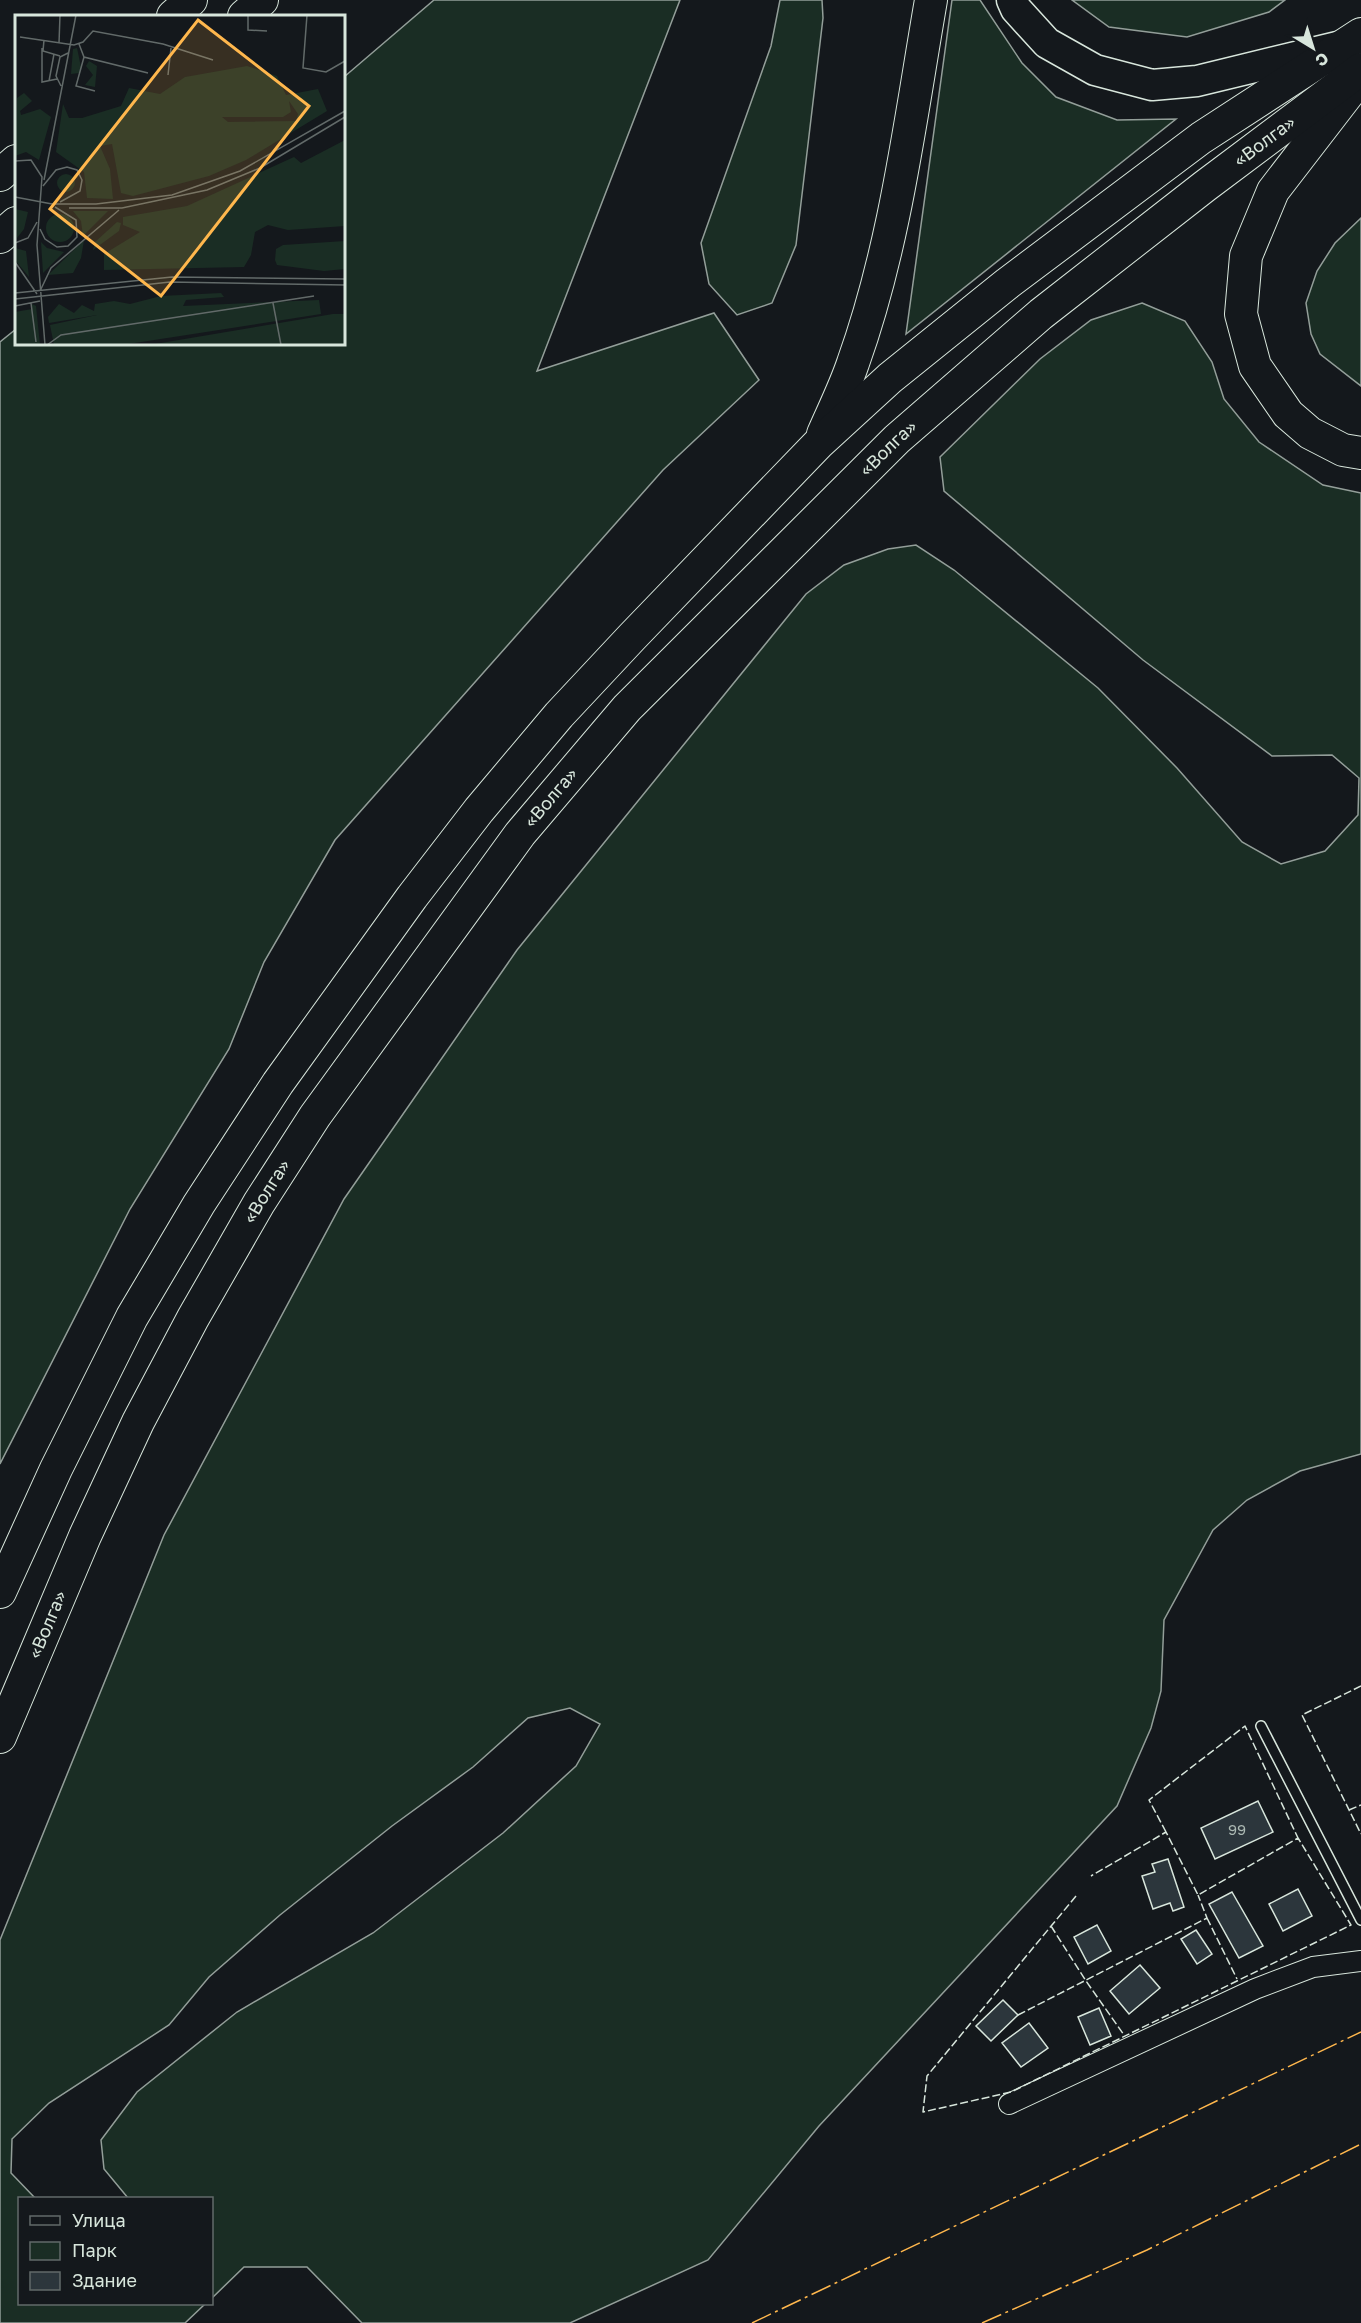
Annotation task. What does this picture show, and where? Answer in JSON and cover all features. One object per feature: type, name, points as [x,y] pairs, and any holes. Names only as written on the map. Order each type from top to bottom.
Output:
[{"type":"highway","points":[[174,15],[191,0]]},
{"type":"highway","points":[[245,15],[262,0]]},
{"type":"highway","points":[[819,443],[853,363],[878,282],[905,154],[931,0]]},
{"type":"highway","name":"«Волга»","points":[[0,1592],[56,1469],[132,1317],[217,1176],[279,1083],[371,953],[478,810],[559,715],[819,443],[890,378],[1008,283],[1201,138],[1351,40]]},
{"type":"highway","name":"«Волга»","points":[[0,1737],[86,1536],[138,1422],[253,1212],[315,1116],[520,834],[627,708],[897,439],[1041,314],[1204,186],[1361,69]]},
{"type":"highway","points":[[1361,77],[1273,191],[1246,256],[1241,314],[1255,366],[1288,414],[1310,433],[1343,450],[1361,453]]},
{"type":"highway","points":[[0,175],[15,163]]},
{"type":"highway","points":[[0,237],[15,224]]},
{"type":"main road","points":[[1012,0],[1016,9],[1047,43],[1095,70],[1152,85],[1197,81],[1351,40]]},
{"type":"street","points":[[1009,2104],[1255,1989],[1313,1967],[1361,1961]]},
{"type":"lane","points":[[1261,1726],[1361,1920]]},
{"type":"green space","points":[[434,0],[680,0],[537,371],[714,313],[759,380],[663,470],[335,840],[264,962],[229,1049],[130,1209],[0,1464],[0,342],[15,330],[15,345],[345,345],[345,76]]},
{"type":"green space","points":[[780,0],[822,0],[823,18],[796,245],[772,303],[737,315],[709,284],[701,243],[771,46]]},
{"type":"green space","points":[[952,0],[980,0],[1022,63],[1056,97],[1117,120],[1176,119],[906,334]]},
{"type":"green space","points":[[1072,0],[1285,0],[1269,12],[1187,37],[1109,27]]},
{"type":"green space","points":[[1361,218],[1361,386],[1320,354],[1311,334],[1306,303],[1317,271],[1335,243]]},
{"type":"green space","points":[[1142,303],[1185,321],[1212,362],[1224,399],[1259,442],[1323,485],[1361,493],[1361,1454],[1300,1471],[1247,1500],[1213,1530],[1164,1620],[1161,1691],[1151,1728],[1117,1806],[819,2126],[708,2260],[570,2323],[362,2323],[307,2267],[244,2267],[213,2297],[213,2197],[127,2197],[104,2169],[101,2140],[137,2092],[237,2012],[373,1933],[503,1833],[576,1766],[600,1724],[570,1708],[528,1718],[473,1767],[392,1826],[280,1915],[209,1977],[169,2025],[49,2103],[12,2139],[11,2173],[34,2197],[18,2197],[18,2305],[204,2305],[185,2323],[0,2323],[0,1940],[164,1535],[344,1199],[517,950],[806,594],[844,565],[888,549],[916,545],[954,570],[1098,688],[1177,768],[1242,842],[1281,864],[1325,851],[1358,815],[1359,778],[1332,755],[1272,756],[1143,660],[944,491],[940,457],[1040,359],[1091,320]]},
{"type":"building","points":[[1258,1801],[1273,1832],[1215,1859],[1201,1828]]},
{"type":"building","points":[[1168,1859],[1184,1907],[1173,1911],[1170,1903],[1153,1909],[1142,1876],[1155,1872],[1152,1864]]},
{"type":"building","points":[[1298,1889],[1312,1916],[1283,1931],[1269,1904]]},
{"type":"building","points":[[1232,1892],[1263,1946],[1239,1958],[1209,1904]]},
{"type":"building","points":[[1097,1925],[1111,1951],[1088,1964],[1074,1937]]},
{"type":"building","points":[[1196,1930],[1212,1954],[1197,1964],[1181,1939]]},
{"type":"building","points":[[1140,1965],[1160,1988],[1129,2014],[1110,1991]]},
{"type":"building","points":[[1003,2000],[1018,2015],[991,2041],[976,2026]]},
{"type":"building","points":[[1099,2008],[1111,2036],[1090,2045],[1078,2017]]},
{"type":"building","points":[[1029,2023],[1048,2048],[1021,2067],[1002,2043]]},
{"type":"fence","points":[[1361,1686],[1302,1715],[1361,1834]]},
{"type":"fence","points":[[1166,1832],[1149,1800],[1245,1726],[1298,1838]]},
{"type":"fence","points":[[1349,1810],[1361,1805]]},
{"type":"fence","points":[[1076,1896],[927,2076],[923,2112],[1011,2092],[1351,1925],[1298,1838],[1198,1895],[1166,1832],[1091,1876]]},
{"type":"fence","points":[[1018,2015],[1207,1918],[1198,1895]]},
{"type":"fence","points":[[1207,1918],[1237,1979]]},
{"type":"fence","points":[[1051,1926],[1124,2035]]},
{"type":"power","points":[[752,2323],[1361,2032]]},
{"type":"power","points":[[982,2323],[1147,2250],[1361,2144]]}]
